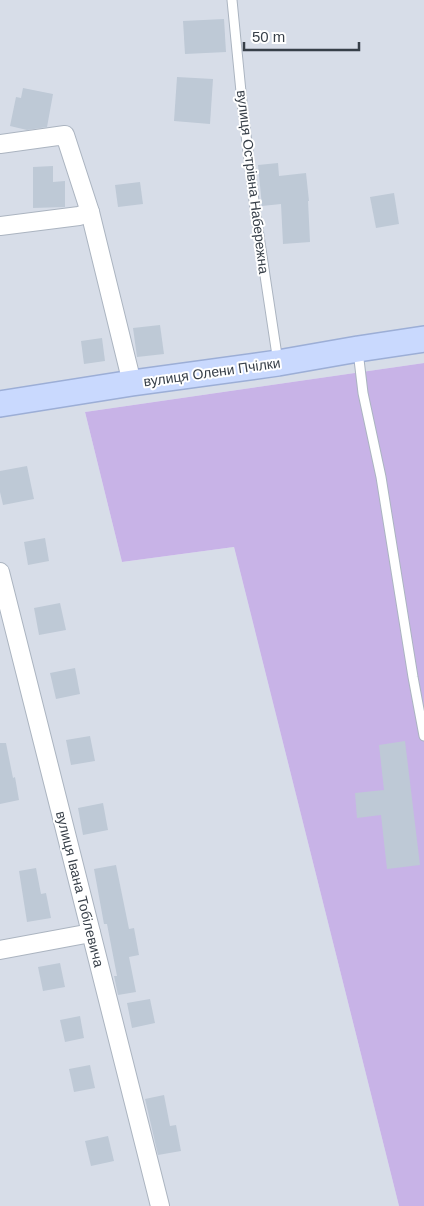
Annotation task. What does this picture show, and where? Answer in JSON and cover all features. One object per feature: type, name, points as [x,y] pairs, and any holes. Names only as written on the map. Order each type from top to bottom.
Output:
[{"type":"street","points":[[0,144],[65,135],[90,212],[132,383]]},
{"type":"street","points":[[0,226],[78,216],[90,212]]},
{"type":"street","name":"вулиця Олени Пчілки","points":[[0,404],[132,383],[278,363],[424,339]]},
{"type":"street","name":"вулиця Івана Тобілевича","points":[[0,572],[160,1206]]},
{"type":"street","points":[[0,950],[91,933]]},
{"type":"lane","name":"вулиця Острівна Набережна","points":[[232,0],[251,180],[278,363]]},
{"type":"lane","points":[[358,349],[363,393],[381,477],[424,736]]},
{"type":"shaded area","points":[[0,0],[424,0],[424,363],[85,412],[122,562],[234,547],[399,1206],[0,1206]]},
{"type":"shaded area","points":[[424,363],[424,1206],[399,1206],[234,547],[122,562],[85,412]]},
{"type":"building","points":[[224,19],[226,52],[185,54],[183,21]]},
{"type":"building","points":[[177,77],[213,79],[210,124],[174,121]]},
{"type":"building","points":[[23,88],[53,94],[47,127],[27,130],[10,126],[16,97],[21,98]]},
{"type":"building","points":[[278,163],[279,176],[306,173],[310,242],[283,244],[281,204],[262,206],[258,165]]},
{"type":"building","points":[[53,166],[53,182],[65,181],[65,207],[33,208],[33,167]]},
{"type":"building","points":[[140,182],[143,204],[118,207],[115,185]]},
{"type":"building","points":[[394,193],[399,224],[376,228],[370,197]]},
{"type":"building","points":[[160,325],[164,354],[137,357],[133,328]]},
{"type":"building","points":[[102,338],[105,361],[84,364],[81,341]]},
{"type":"building","points":[[27,466],[34,499],[3,505],[0,492],[0,471]]},
{"type":"building","points":[[45,538],[49,561],[28,565],[24,542]]},
{"type":"building","points":[[60,603],[66,630],[39,635],[34,608]]},
{"type":"building","points":[[75,668],[80,694],[56,699],[50,673]]},
{"type":"building","points":[[90,736],[95,761],[71,765],[66,740]]},
{"type":"building","points":[[405,741],[420,865],[387,869],[381,815],[357,818],[355,793],[384,790],[379,745]]},
{"type":"building","points":[[0,743],[6,743],[19,800],[0,804]]},
{"type":"building","points":[[103,803],[108,830],[83,835],[78,808]]},
{"type":"building","points":[[116,865],[129,929],[134,928],[139,955],[129,957],[136,992],[118,995],[114,976],[117,976],[107,924],[104,924],[94,869]]},
{"type":"building","points":[[36,868],[41,894],[46,893],[51,918],[27,922],[19,871]]},
{"type":"building","points":[[60,963],[65,987],[43,991],[38,967]]},
{"type":"building","points":[[150,999],[155,1023],[132,1028],[127,1003]]},
{"type":"building","points":[[80,1016],[84,1038],[65,1042],[60,1020]]},
{"type":"building","points":[[90,1065],[95,1088],[74,1092],[69,1069]]},
{"type":"building","points":[[164,1095],[170,1126],[176,1125],[181,1151],[158,1155],[145,1099]]},
{"type":"building","points":[[108,1136],[114,1161],[91,1166],[85,1141]]}]
